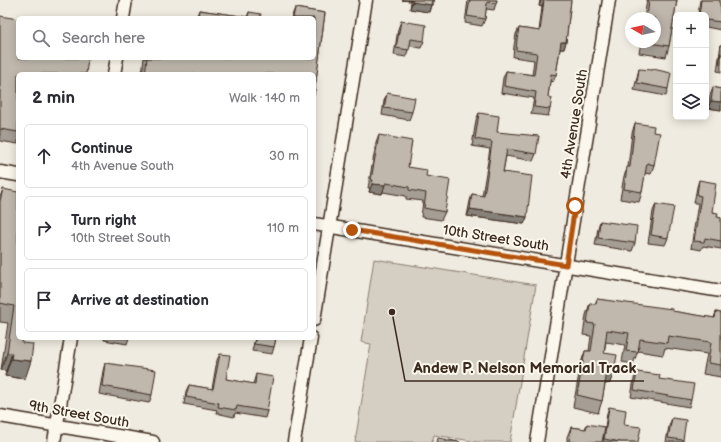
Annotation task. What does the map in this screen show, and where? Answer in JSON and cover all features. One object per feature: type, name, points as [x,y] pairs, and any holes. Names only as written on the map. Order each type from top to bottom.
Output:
[{"type":"street","points":[[123,16],[126,0]]},
{"type":"street","points":[[316,307],[366,0]]},
{"type":"street","name":"4th Avenue South","points":[[537,442],[609,0]]},
{"type":"street","points":[[114,72],[117,60]]},
{"type":"street","points":[[0,172],[16,175]]},
{"type":"street","name":"10th Street South","points":[[316,224],[721,291]]},
{"type":"street","points":[[54,442],[71,340]]},
{"type":"street","points":[[294,442],[311,340]]},
{"type":"street","name":"9th Street South","points":[[0,416],[152,442]]},
{"type":"shaded area","points":[[374,259],[536,285],[510,442],[478,442],[434,435],[432,442],[355,442],[371,344],[361,342]]},
{"type":"building","points":[[413,0],[432,0],[431,5],[412,2]]},
{"type":"building","points":[[470,0],[497,0],[496,3],[487,2],[485,19],[467,16]]},
{"type":"building","points":[[544,0],[571,0],[566,42],[561,42],[556,75],[551,74],[548,97],[552,98],[550,109],[534,107],[536,92],[504,86],[506,71],[534,75],[537,53],[516,50],[517,39],[519,28],[540,31]]},
{"type":"building","points":[[649,0],[677,0],[675,12],[673,12],[673,23],[669,46],[661,45],[661,12],[648,12]]},
{"type":"building","points":[[701,0],[720,0],[721,22],[709,20],[709,12],[699,12]]},
{"type":"building","points":[[295,8],[325,13],[316,81],[316,72],[145,72],[147,60],[316,60],[316,16],[293,16]]},
{"type":"building","points":[[199,10],[241,16],[198,16]]},
{"type":"building","points":[[249,12],[261,14],[260,16],[248,16]]},
{"type":"building","points":[[0,16],[16,19],[16,60],[88,60],[86,72],[16,72],[16,132],[0,129]]},
{"type":"building","points":[[401,21],[426,25],[424,41],[411,39],[409,50],[396,48]]},
{"type":"building","points":[[721,53],[721,64],[719,64]]},
{"type":"building","points":[[639,69],[653,69],[671,73],[668,89],[637,83]]},
{"type":"building","points":[[713,87],[721,89],[721,102],[711,101]]},
{"type":"building","points":[[387,93],[415,98],[412,112],[384,108]]},
{"type":"building","points":[[479,113],[499,116],[497,132],[539,136],[536,154],[507,149],[503,172],[532,176],[527,217],[470,209],[472,194],[484,196],[492,142],[475,139]]},
{"type":"building","points":[[635,123],[654,126],[653,132],[660,133],[654,165],[647,163],[642,192],[624,189],[627,167],[630,167]]},
{"type":"building","points":[[379,135],[412,141],[408,167],[427,170],[426,176],[450,180],[445,212],[424,208],[426,193],[409,190],[409,187],[386,183],[385,185],[372,184],[373,180],[371,180]]},
{"type":"building","points":[[699,180],[716,183],[712,212],[718,213],[717,217],[721,218],[721,241],[705,238],[704,242],[694,241],[701,196],[697,195]]},
{"type":"building","points":[[3,189],[16,192],[16,340],[23,340],[22,343],[33,344],[31,361],[11,359],[12,353],[7,353],[14,306],[0,303],[0,201]]},
{"type":"building","points":[[656,204],[674,207],[668,238],[651,235]]},
{"type":"building","points":[[600,221],[637,226],[635,243],[598,238]]},
{"type":"building","points":[[597,299],[672,309],[672,311],[715,318],[716,312],[721,313],[721,365],[708,363],[711,342],[668,336],[667,343],[640,339],[638,352],[626,351],[629,333],[607,330],[604,353],[617,355],[614,371],[607,372],[602,401],[577,395],[585,351],[591,351],[595,324],[587,323],[590,303],[596,304]]},
{"type":"building","points":[[255,340],[276,340],[274,347],[254,344]]},
{"type":"building","points":[[220,354],[230,355],[226,379],[255,384],[256,374],[273,377],[267,411],[237,406],[236,410],[218,407],[219,403],[186,397],[189,385],[213,389]]},
{"type":"building","points":[[105,363],[156,370],[152,395],[102,386]]},
{"type":"building","points":[[637,372],[660,375],[659,379],[694,384],[691,400],[634,390]]},
{"type":"building","points":[[609,407],[626,410],[624,425],[641,427],[638,442],[621,442],[604,439]]},
{"type":"building","points":[[672,418],[686,420],[683,440],[668,438]]},
{"type":"building","points":[[587,424],[605,427],[602,442],[569,442],[571,427],[586,429]]},
{"type":"building","points":[[438,438],[460,442],[437,442]]},
{"type":"place","name":"Andew P. Nelson Memorial Track","points":[[392,312]]},
{"type":"route","points":[[352,230],[566,265],[575,206]]}]
